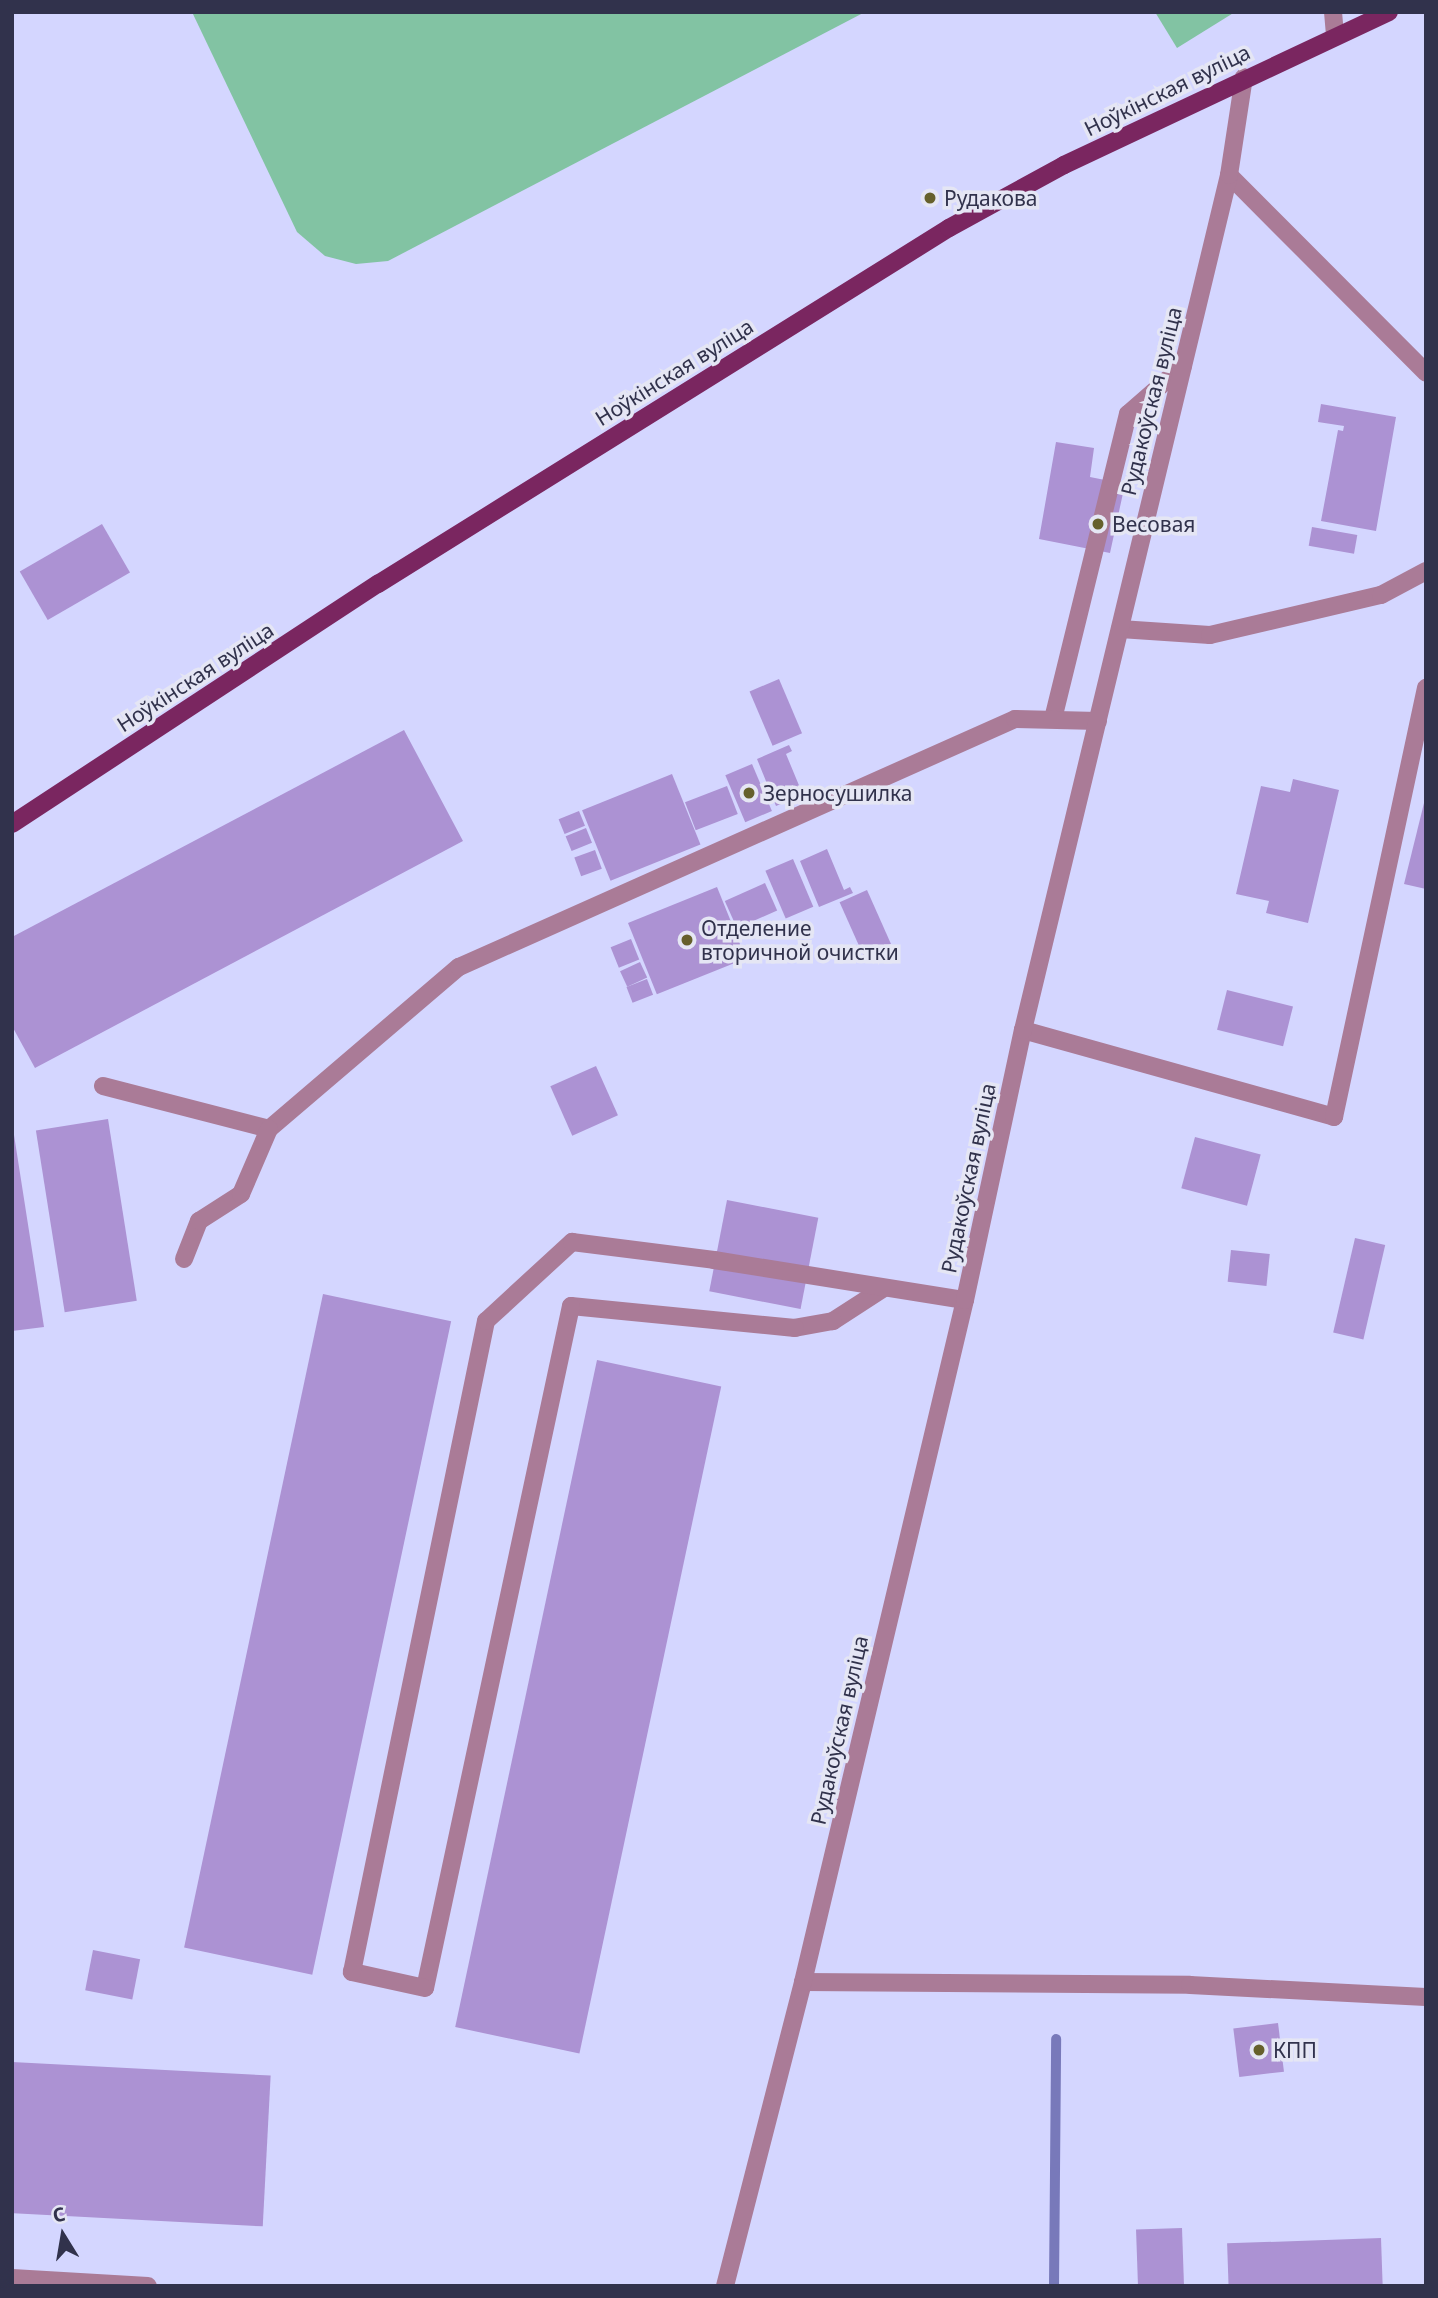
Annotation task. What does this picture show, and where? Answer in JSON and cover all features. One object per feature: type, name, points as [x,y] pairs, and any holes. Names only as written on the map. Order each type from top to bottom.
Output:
[{"type":"main road","name":"Ноўкінская вуліца","points":[[12,824],[378,584],[949,228],[1244,77],[1389,12]]},
{"type":"street","points":[[1333,12],[1335,36]]},
{"type":"street","name":"Рудакоўская вуліца","points":[[725,2286],[803,1982],[965,1300],[1023,1030],[1229,175],[1244,77]]},
{"type":"street","points":[[1229,175],[1426,373]]},
{"type":"street","points":[[1053,719],[1128,414],[1183,366]]},
{"type":"street","points":[[1120,629],[1210,635],[1381,595],[1426,571]]},
{"type":"street","points":[[1023,1030],[1334,1117],[1426,688]]},
{"type":"street","points":[[184,1259],[199,1222],[241,1194],[269,1129],[459,967],[1015,719],[1098,721]]},
{"type":"street","points":[[103,1086],[269,1129]]},
{"type":"street","points":[[884,1288],[833,1321],[795,1328],[571,1306],[425,1988],[352,1972],[486,1321],[572,1242],[884,1288],[965,1300]]},
{"type":"street","points":[[803,1982],[1190,1985],[1426,1997]]},
{"type":"street","points":[[12,2278],[148,2286]]},
{"type":"green space","points":[[192,12],[865,12],[388,261],[356,264],[325,256],[297,232]]},
{"type":"green space","points":[[1155,12],[1235,12],[1177,48]]},
{"type":"building","points":[[1321,404],[1396,417],[1376,531],[1321,521],[1338,430],[1343,431],[1344,426],[1318,422]]},
{"type":"building","points":[[1056,442],[1094,448],[1090,477],[1125,484],[1110,553],[1039,539]]},
{"type":"building","points":[[102,524],[130,572],[48,620],[20,572]]},
{"type":"building","points":[[1312,527],[1357,535],[1354,554],[1309,546]]},
{"type":"building","points":[[779,679],[802,733],[773,746],[750,692]]},
{"type":"building","points":[[404,730],[463,841],[35,1068],[12,1026],[12,937]]},
{"type":"building","points":[[789,745],[792,751],[786,754],[803,795],[776,806],[757,759]]},
{"type":"building","name":"Зерносушилка","points":[[752,764],[772,811],[745,822],[725,775]]},
{"type":"building","points":[[672,774],[700,844],[611,881],[582,810]]},
{"type":"building","points":[[1293,779],[1339,790],[1308,923],[1266,913],[1269,901],[1236,894],[1261,786],[1290,792]]},
{"type":"building","points":[[727,786],[738,814],[696,830],[685,802]]},
{"type":"building","points":[[1426,799],[1426,889],[1404,884]]},
{"type":"building","points":[[579,811],[585,826],[565,834],[559,819]]},
{"type":"building","points":[[586,828],[592,843],[572,851],[566,836]]},
{"type":"building","points":[[827,849],[844,890],[850,887],[853,893],[819,907],[800,861]]},
{"type":"building","points":[[595,850],[602,869],[581,876],[574,858]]},
{"type":"building","name":"Зерносушилка","points":[[793,859],[813,907],[786,919],[765,871]]},
{"type":"building","points":[[765,883],[777,910],[737,928],[725,901]]},
{"type":"building","name":"Отделение вторичной очистки","points":[[717,887],[746,958],[657,994],[628,923]]},
{"type":"building","points":[[867,890],[891,944],[864,956],[840,902]]},
{"type":"building","points":[[631,939],[639,959],[619,968],[611,947]]},
{"type":"building","points":[[640,962],[647,977],[627,987],[620,971]]},
{"type":"building","points":[[647,979],[653,995],[633,1003],[626,987]]},
{"type":"building","points":[[1227,990],[1293,1006],[1283,1046],[1217,1030]]},
{"type":"building","points":[[596,1066],[618,1115],[572,1136],[550,1086]]},
{"type":"building","points":[[108,1119],[137,1301],[65,1312],[36,1130]]},
{"type":"building","points":[[12,1122],[44,1327],[12,1331]]},
{"type":"building","points":[[1195,1137],[1261,1155],[1247,1206],[1181,1188]]},
{"type":"building","points":[[727,1200],[818,1218],[801,1309],[709,1291]]},
{"type":"building","points":[[1355,1238],[1385,1245],[1363,1339],[1333,1333]]},
{"type":"building","points":[[1231,1250],[1270,1254],[1266,1286],[1228,1282]]},
{"type":"building","points":[[323,1294],[451,1321],[312,1975],[184,1947]]},
{"type":"building","points":[[597,1360],[721,1386],[579,2054],[455,2027]]},
{"type":"building","points":[[93,1950],[140,1959],[132,1999],[85,1990]]},
{"type":"building","name":"КПП","points":[[1278,2023],[1284,2072],[1239,2077],[1233,2028]]},
{"type":"building","points":[[12,2062],[271,2076],[263,2226],[12,2213]]},
{"type":"building","points":[[1182,2228],[1184,2286],[1138,2286],[1136,2230]]},
{"type":"building","points":[[1381,2238],[1383,2286],[1229,2286],[1227,2243]]},
{"type":"waterway","points":[[1054,2286],[1056,2039]]},
{"type":"place","name":"Рудакова","points":[[930,198]]},
{"type":"place","name":"Весовая","points":[[1098,524]]},
{"type":"place","name":"Зерносушилка","points":[[749,793]]},
{"type":"place","name":"Отделение вторичной очистки","points":[[687,940]]},
{"type":"place","name":"КПП","points":[[1259,2050]]}]
